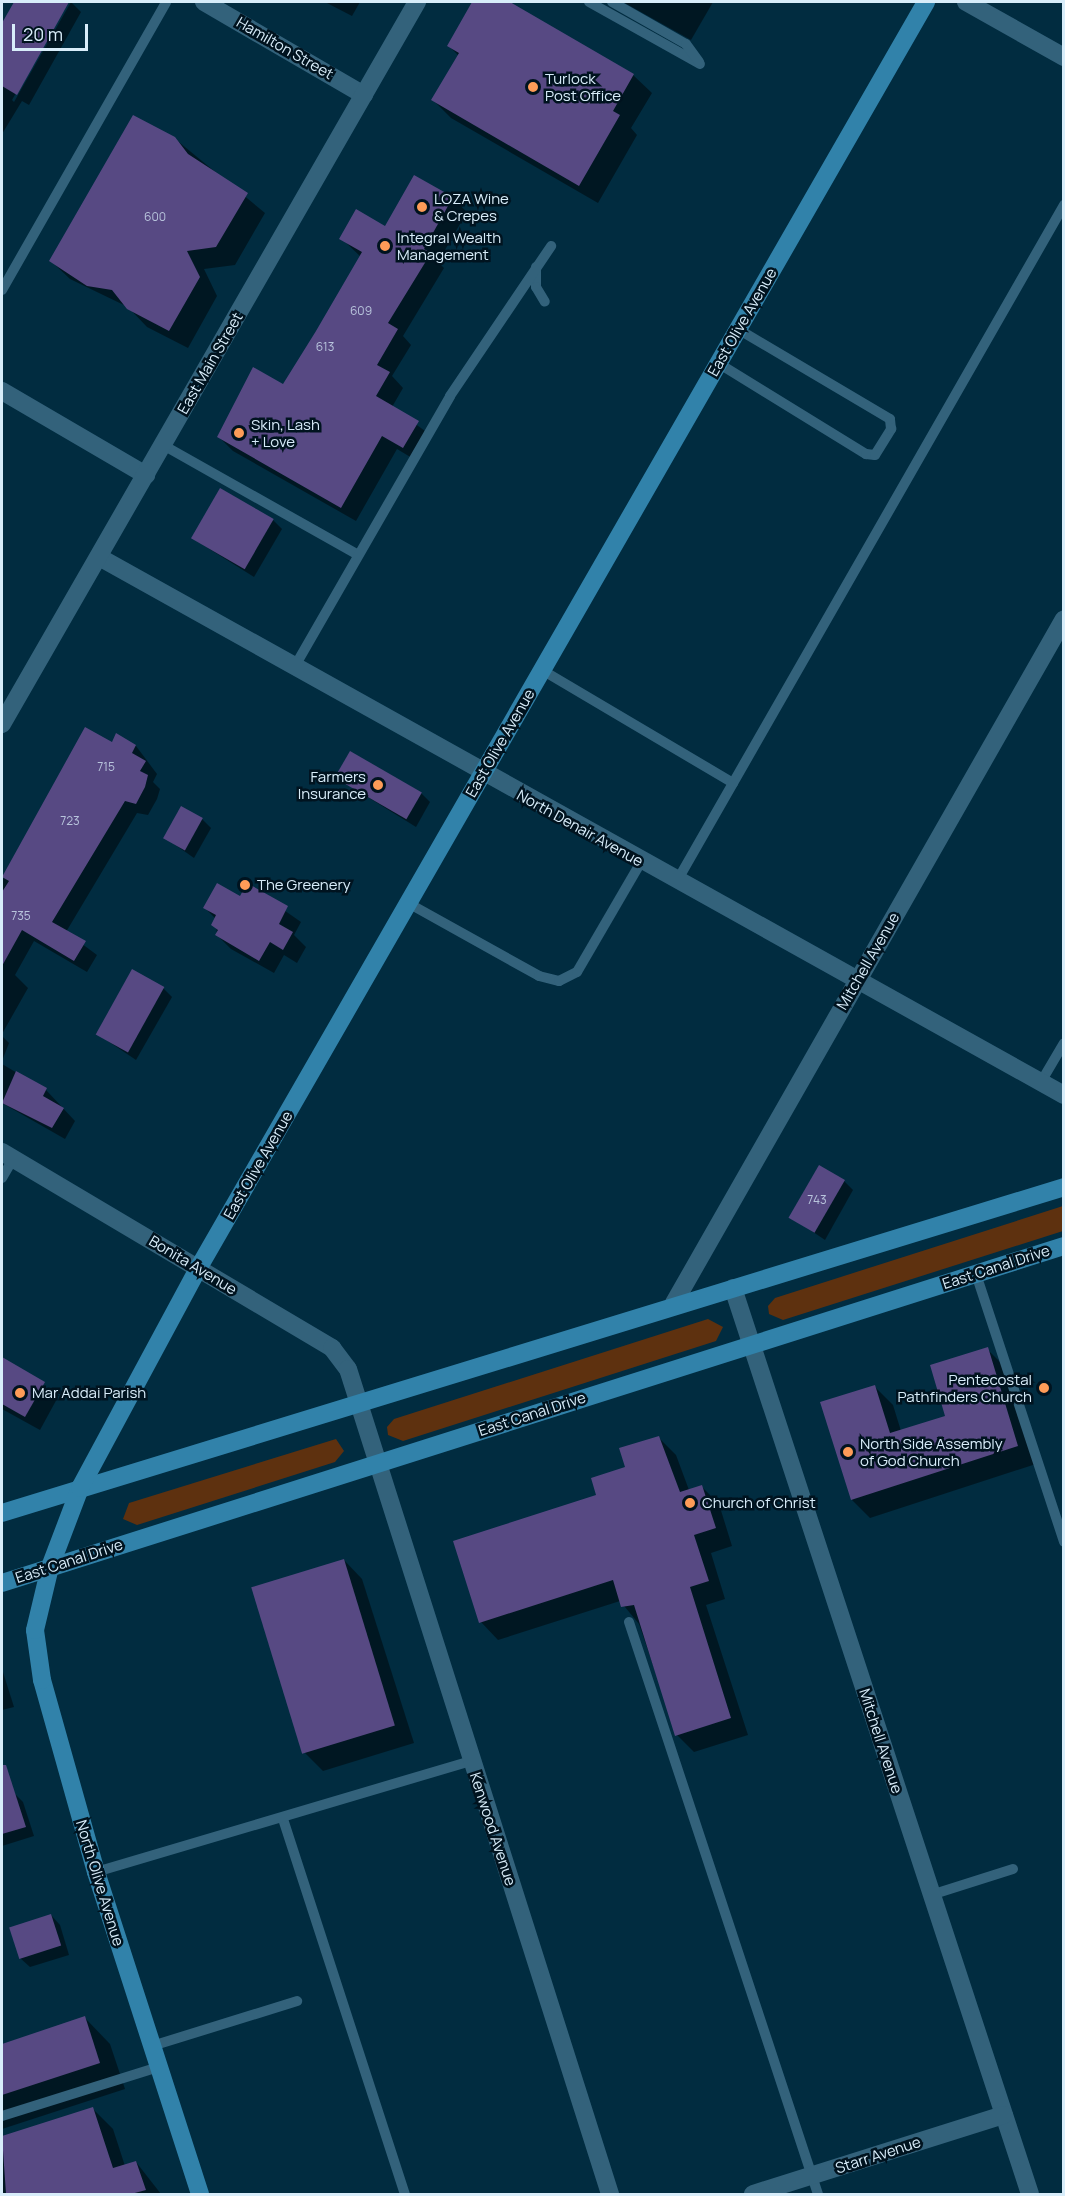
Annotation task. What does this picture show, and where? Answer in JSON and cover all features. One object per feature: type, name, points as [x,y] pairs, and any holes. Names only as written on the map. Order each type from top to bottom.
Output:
[{"type":"street","name":"Hamilton Street","points":[[204,2],[364,95]]},
{"type":"street","name":"East Main Street","points":[[2,724],[417,2]]},
{"type":"street","name":"East Olive Avenue","points":[[80,1488],[199,1268],[926,2]]},
{"type":"street","points":[[966,2],[1064,57]]},
{"type":"street","points":[[2,391],[146,475]]},
{"type":"street","name":"North Denair Avenue","points":[[99,558],[641,862],[1064,1095]]},
{"type":"street","name":"Mitchell Avenue","points":[[674,1303],[856,980],[1064,619]]},
{"type":"street","name":"Bonita Avenue","points":[[7,1156],[332,1347],[348,1369],[376,1463]]},
{"type":"street","points":[[2,1513],[674,1303],[733,1288],[1064,1187]]},
{"type":"street","name":"East Canal Drive","points":[[2,1583],[1064,1246]]},
{"type":"street","name":"Mitchell Avenue","points":[[733,1288],[1030,2194]]},
{"type":"street","name":"Kenwood Avenue","points":[[376,1463],[610,2194]]},
{"type":"street","name":"North Olive Avenue","points":[[80,1488],[50,1567],[37,1612],[37,1654],[96,1872],[152,2046],[195,2193]]},
{"type":"street","name":"Starr Avenue","points":[[753,2194],[1004,2115]]},
{"type":"lane","points":[[2,290],[166,2]]},
{"type":"lane","points":[[589,2],[700,64],[686,44],[612,2]]},
{"type":"lane","points":[[677,881],[1064,205]]},
{"type":"lane","points":[[295,666],[450,396],[551,246]]},
{"type":"lane","points":[[536,267],[536,287],[545,302]]},
{"type":"lane","points":[[718,363],[866,454],[875,455],[891,429],[890,420],[738,329]]},
{"type":"lane","points":[[163,445],[358,555]]},
{"type":"lane","points":[[542,670],[734,783]]},
{"type":"lane","points":[[408,903],[539,976],[559,981],[577,972],[641,862]]},
{"type":"lane","points":[[1041,1082],[1064,1043]]},
{"type":"lane","points":[[2,1178],[7,1156]]},
{"type":"lane","points":[[976,1274],[1064,1542]]},
{"type":"lane","points":[[629,1622],[818,2194]]},
{"type":"lane","points":[[96,1872],[243,1825],[283,1819],[471,1761]]},
{"type":"lane","points":[[283,1819],[405,2194]]},
{"type":"lane","points":[[932,1895],[1013,1869]]},
{"type":"lane","points":[[152,2046],[297,2001]]},
{"type":"lane","points":[[2,2116],[158,2067]]},
{"type":"shaded area","points":[[1063,1206],[1063,1231],[783,1320],[769,1314],[768,1306],[775,1298]]},
{"type":"shaded area","points":[[708,1319],[723,1327],[716,1341],[403,1441],[388,1435],[387,1427],[394,1419]]},
{"type":"shaded area","points":[[336,1439],[344,1451],[335,1462],[137,1525],[123,1519],[129,1503]]},
{"type":"building","points":[[14,2],[69,2],[17,95],[2,86],[2,23]]},
{"type":"building","name":"Turlock Post Office","points":[[472,2],[510,2],[634,74],[613,111],[620,115],[579,186],[431,100],[459,53],[447,46]]},
{"type":"building","points":[[133,115],[175,137],[188,154],[248,193],[216,247],[187,251],[200,277],[169,331],[127,309],[112,290],[87,286],[49,261]]},
{"type":"building","points":[[414,175],[453,197],[424,249],[431,253],[388,323],[398,329],[377,365],[390,372],[376,396],[419,421],[403,448],[382,436],[341,508],[217,437],[253,367],[283,384],[316,331],[362,252],[339,239],[356,209],[385,226]]},
{"type":"building","points":[[220,488],[274,519],[245,569],[191,538]]},
{"type":"building","points":[[85,727],[112,742],[116,733],[136,745],[132,753],[146,761],[140,771],[148,775],[145,787],[136,804],[125,801],[52,922],[86,941],[74,961],[22,930],[2,966],[2,892],[9,881],[2,877]]},
{"type":"building","name":"Farmers Insurance","points":[[350,751],[422,792],[406,819],[334,778]]},
{"type":"building","points":[[181,806],[203,818],[185,850],[163,838]]},
{"type":"building","points":[[217,883],[240,896],[247,883],[288,906],[279,924],[293,932],[283,950],[270,942],[259,961],[215,935],[218,930],[211,925],[216,915],[203,908]]},
{"type":"building","points":[[132,969],[164,987],[128,1053],[96,1035]]},
{"type":"building","points":[[16,1071],[47,1088],[43,1096],[64,1108],[52,1128],[2,1103]]},
{"type":"building","points":[[819,1165],[845,1180],[814,1233],[788,1218]]},
{"type":"building","points":[[988,1347],[1018,1446],[851,1500],[820,1402],[875,1385],[890,1433],[945,1416],[930,1365]]},
{"type":"building","name":"Mar Addai Parish","points":[[2,1357],[45,1382],[25,1417],[2,1404]]},
{"type":"building","points":[[659,1436],[680,1492],[702,1485],[716,1528],[694,1535],[709,1581],[690,1587],[731,1718],[675,1736],[634,1605],[621,1607],[613,1580],[479,1623],[453,1541],[596,1495],[591,1478],[625,1467],[619,1448]]},
{"type":"building","points":[[344,1559],[395,1725],[302,1754],[251,1587]]},
{"type":"building","points":[[2,1765],[6,1765],[26,1827],[2,1834]]},
{"type":"building","points":[[51,1914],[61,1945],[19,1959],[9,1928]]},
{"type":"building","points":[[85,2016],[100,2063],[2,2095],[2,2044]]},
{"type":"building","points":[[93,2107],[113,2168],[136,2161],[146,2190],[131,2194],[6,2194],[2,2136]]},
{"type":"place","name":"Turlock Post Office","points":[[533,87]]},
{"type":"place","name":"LOZA Wine & Crepes","points":[[422,207]]},
{"type":"place","name":"Integral Wealth Management","points":[[385,246]]},
{"type":"place","name":"Skin, Lash + Love","points":[[239,433]]},
{"type":"place","name":"Farmers Insurance","points":[[378,785]]},
{"type":"place","name":"The Greenery","points":[[245,885]]},
{"type":"place","name":"Pentecostal Pathfinders Church","points":[[1044,1388]]},
{"type":"place","name":"Mar Addai Parish","points":[[20,1393]]},
{"type":"place","name":"North Side Assembly of God Church","points":[[848,1452]]},
{"type":"place","name":"Church of Christ","points":[[690,1503]]}]
